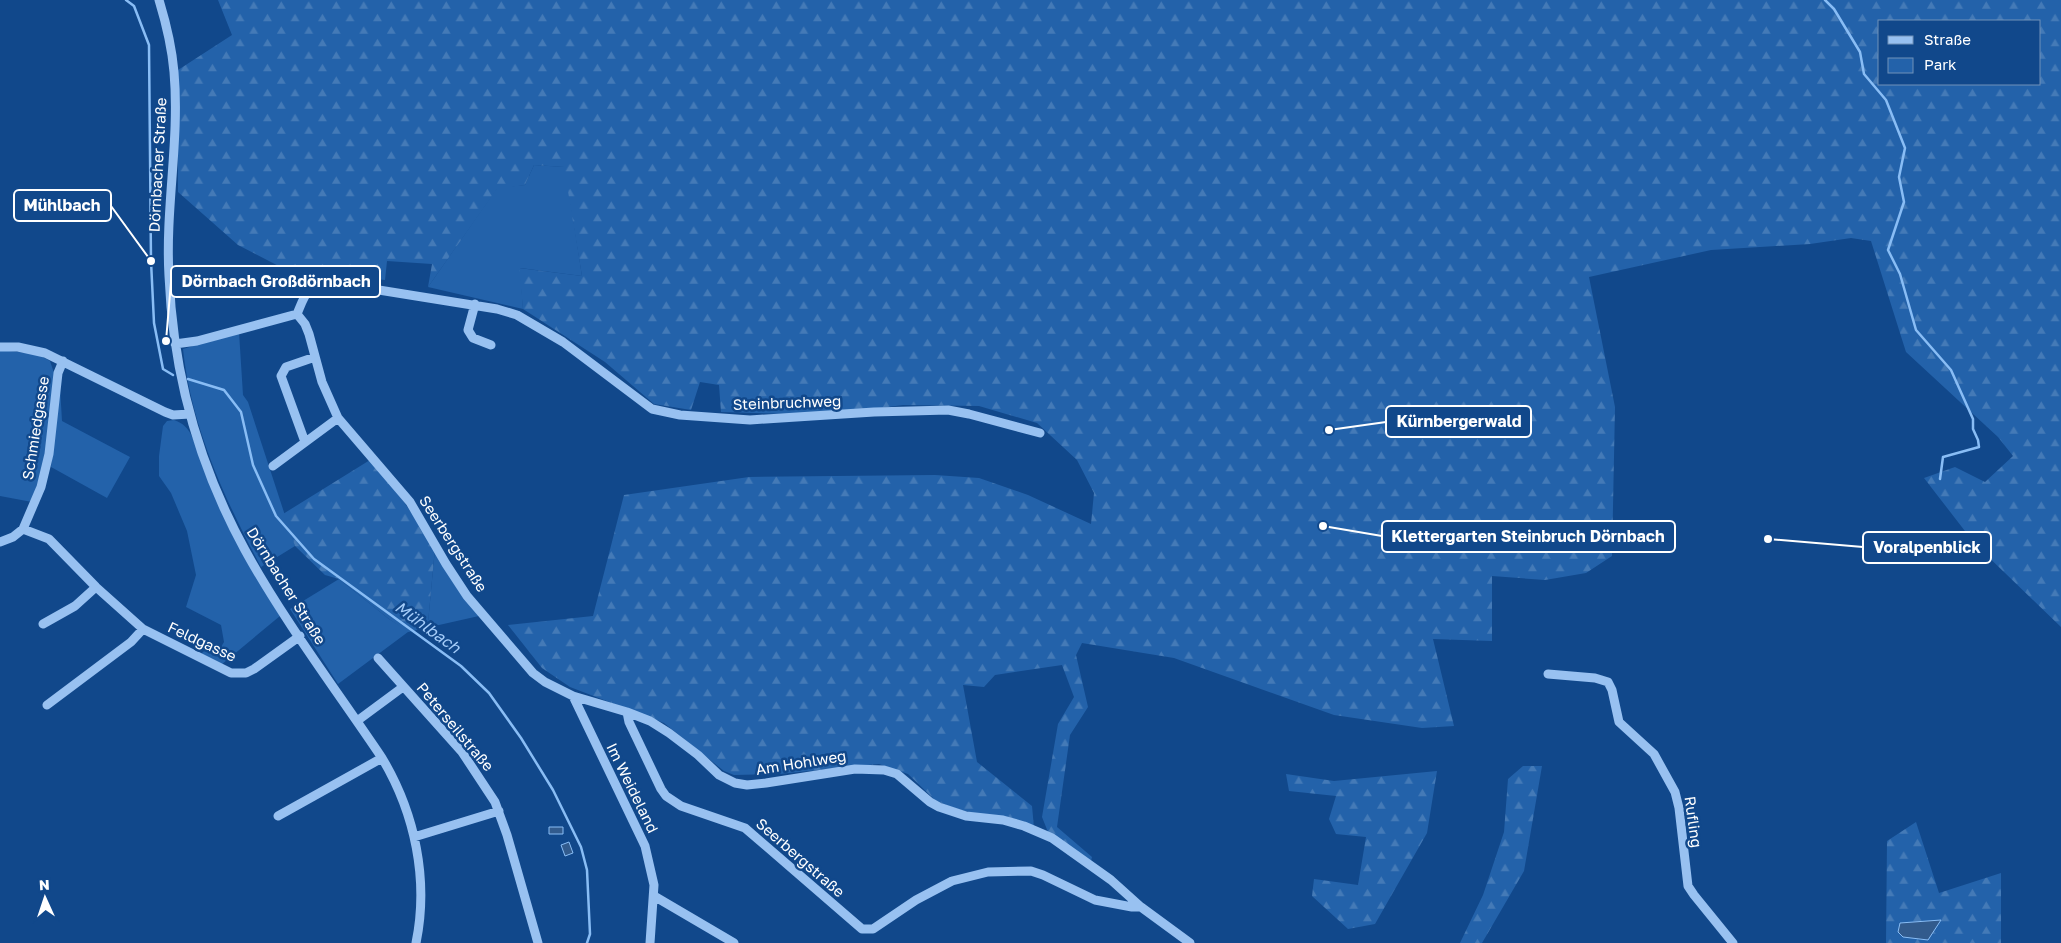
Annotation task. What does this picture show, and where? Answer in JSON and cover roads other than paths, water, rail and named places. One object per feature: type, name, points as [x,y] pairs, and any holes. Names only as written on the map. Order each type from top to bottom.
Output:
[{"type":"street","name":"Dörnbacher Straße","points":[[159,0],[174,71],[175,102],[168,274],[175,344],[190,414],[210,475],[232,526],[256,569],[382,758],[404,802],[414,837],[420,886],[416,943]]},
{"type":"street","name":"Steinbruchweg","points":[[297,314],[307,291],[313,285],[324,282],[344,283],[475,304],[517,315],[563,342],[652,409],[680,415],[750,420],[874,412],[948,410],[1040,433]]},
{"type":"street","points":[[475,304],[468,330],[473,338],[491,345]]},
{"type":"street","points":[[175,344],[197,341],[297,314]]},
{"type":"street","name":"Seerbergstraße","points":[[297,314],[309,334],[327,395],[338,418],[410,502],[446,564],[468,596],[533,672],[556,689],[627,712],[660,789],[666,796],[681,806],[745,828],[862,929],[873,929],[916,900],[952,881],[988,872],[1030,871],[1044,875],[1095,900],[1141,907]]},
{"type":"street","points":[[0,347],[33,349],[63,361],[165,412],[173,415],[190,414]]},
{"type":"street","points":[[305,442],[281,376],[286,367],[315,357]]},
{"type":"street","name":"Schmiedgasse","points":[[23,529],[46,474],[58,373],[63,361]]},
{"type":"street","points":[[273,466],[338,418]]},
{"type":"street","points":[[0,542],[13,537],[23,529]]},
{"type":"street","name":"Feldgasse","points":[[23,529],[49,539],[96,587],[143,629],[220,668],[239,674],[254,669],[300,636]]},
{"type":"street","points":[[43,624],[75,606],[96,587]]},
{"type":"street","name":"Feldgasse","points":[[47,705],[131,642],[143,629]]},
{"type":"street","name":"Peterseilstraße","points":[[378,658],[462,752],[486,785],[499,811],[538,943]]},
{"type":"street","name":"Rufling","points":[[1548,674],[1596,678],[1608,682],[1612,690],[1618,722],[1654,754],[1675,792],[1679,808],[1688,886],[1733,943]]},
{"type":"street","name":"Peterseilstraße","points":[[357,721],[403,687]]},
{"type":"street","name":"Im Weideland","points":[[573,696],[645,846],[652,868],[654,896],[650,943]]},
{"type":"street","name":"Am Hohlweg","points":[[627,712],[650,721],[669,733],[719,774],[735,783],[766,783],[855,769],[892,772],[906,780],[930,802],[939,807],[966,816],[1013,821],[1052,838],[1111,880],[1141,907],[1190,943]]},
{"type":"street","points":[[278,816],[382,758]]},
{"type":"street","points":[[414,837],[499,811]]},
{"type":"street","points":[[654,896],[734,943]]},
{"type":"waterway","name":"Mühlbach","points":[[126,0],[134,6],[149,45],[151,261],[154,323],[163,369],[173,375]]},
{"type":"waterway","points":[[1825,0],[1834,9],[1860,52],[1864,74],[1886,100],[1905,148],[1899,177],[1904,202],[1888,250],[1900,274],[1916,330],[1951,370],[1973,419],[1973,429],[1979,447],[1943,457],[1940,479]]},
{"type":"waterway","name":"Mühlbach","points":[[188,379],[224,390],[241,412],[253,465],[276,516],[314,559],[461,666],[489,693],[521,738],[553,790],[581,847],[587,870],[590,934],[587,943]]},
{"type":"place","name":"Mühlbach","points":[[151,261]]},
{"type":"place","name":"Dörnbach Großdörnbach","points":[[166,341]]},
{"type":"place","name":"Kürnbergerwald","points":[[1329,430]]},
{"type":"place","name":"Klettergarten Steinbruch Dörnbach","points":[[1323,526]]},
{"type":"place","name":"Voralpenblick","points":[[1768,539]]}]
